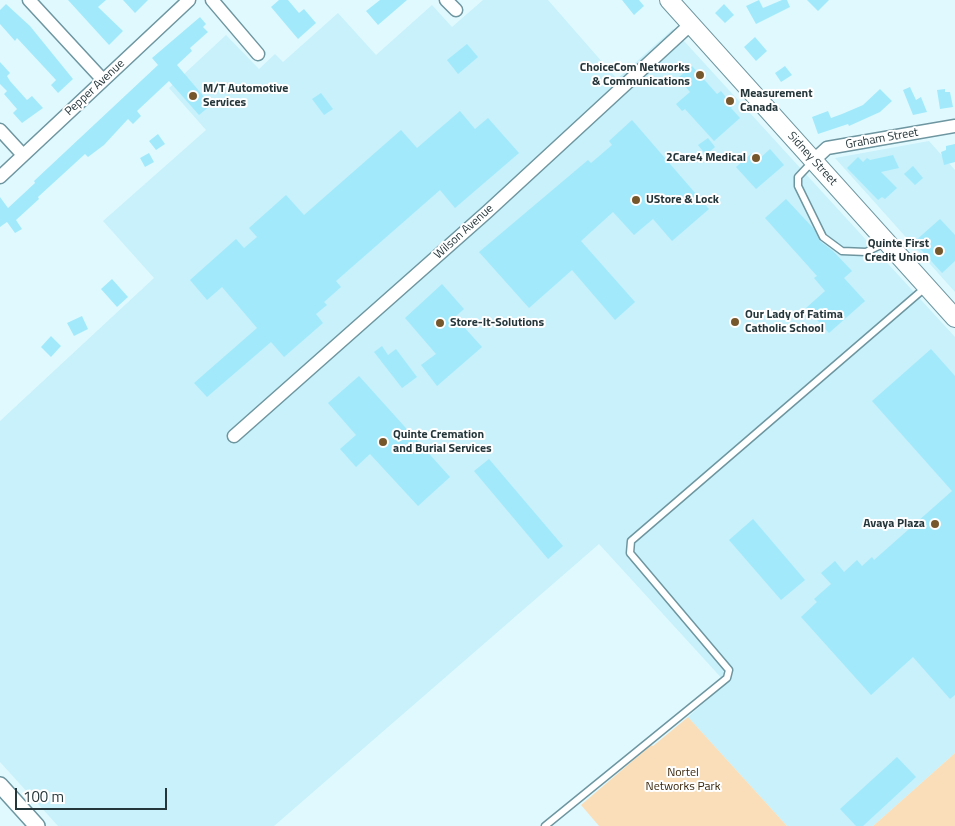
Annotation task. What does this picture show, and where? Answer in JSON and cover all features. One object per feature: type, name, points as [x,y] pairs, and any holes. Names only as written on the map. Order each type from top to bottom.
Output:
[{"type":"main road","name":"Sidney Street","points":[[669,0],[955,318]]},
{"type":"street","points":[[29,0],[103,80]]},
{"type":"street","name":"Pepper Avenue","points":[[0,177],[190,0]]},
{"type":"street","points":[[212,0],[258,54]]},
{"type":"street","points":[[446,0],[456,10]]},
{"type":"street","name":"Wilson Avenue","points":[[234,436],[487,212],[691,24]]},
{"type":"street","name":"Graham Street","points":[[813,161],[827,148],[955,126]]},
{"type":"street","points":[[0,130],[23,155]]},
{"type":"street","points":[[0,785],[38,826]]},
{"type":"lane","points":[[813,161],[798,177],[798,186],[823,237],[842,251],[866,252],[886,242]]},
{"type":"lane","points":[[545,826],[727,678],[729,670],[630,553],[631,541],[927,286]]},
{"type":"shaded area","points":[[483,0],[548,0],[617,79],[673,29],[955,337],[955,753],[873,826],[787,826],[688,717],[726,683],[599,544],[274,826],[58,826],[0,762],[0,421],[154,278],[103,221],[206,130],[169,88],[226,35],[259,69],[275,54],[283,62],[338,13],[376,55],[432,5],[452,27]]},
{"type":"shaded area","points":[[929,141],[955,170],[955,292],[835,158]]},
{"type":"green space","name":"Nortel Networks Park","points":[[688,717],[787,826],[599,826],[581,805],[651,745],[653,746]]},
{"type":"green space","points":[[955,753],[955,826],[873,826]]},
{"type":"building","points":[[68,0],[106,0],[98,7],[123,31],[109,45]]},
{"type":"building","points":[[123,0],[148,0],[135,13]]},
{"type":"building","points":[[279,0],[288,0],[299,13],[304,9],[316,23],[298,39],[271,7]]},
{"type":"building","points":[[380,0],[407,0],[378,25],[366,11]]},
{"type":"building","points":[[622,0],[639,0],[644,6],[634,15]]},
{"type":"building","points":[[759,0],[763,8],[782,0],[787,0],[790,7],[756,24],[746,6]]},
{"type":"building","points":[[807,0],[829,0],[818,11]]},
{"type":"building","points":[[6,4],[30,26],[73,79],[58,93],[51,85],[56,80],[17,38],[15,41],[0,24],[0,10]]},
{"type":"building","points":[[724,4],[734,15],[725,23],[715,13]]},
{"type":"building","points":[[200,17],[206,24],[203,27],[208,32],[190,48],[192,51],[177,65],[211,105],[199,115],[169,81],[137,111],[141,116],[133,124],[128,119],[104,145],[88,157],[85,154],[38,197],[39,199],[16,220],[22,229],[15,233],[7,222],[0,227],[0,197],[8,208],[35,183],[34,181],[158,65],[152,58]]},
{"type":"building","points":[[755,37],[767,51],[756,61],[744,47]]},
{"type":"building","points":[[467,44],[478,57],[458,74],[447,60]]},
{"type":"building","points":[[0,62],[10,73],[7,76],[10,81],[27,100],[32,96],[43,108],[22,123],[13,113],[17,109],[4,94],[7,91],[0,84]]},
{"type":"building","points":[[692,66],[717,94],[721,91],[733,106],[731,108],[740,118],[714,141],[685,109],[682,111],[676,104],[690,92],[678,78]]},
{"type":"building","points":[[785,66],[792,75],[781,82],[775,73]]},
{"type":"building","points":[[910,87],[916,100],[921,97],[927,112],[913,115],[903,90]]},
{"type":"building","points":[[880,89],[892,101],[880,112],[849,126],[848,124],[818,134],[812,117],[828,111],[831,118],[842,114],[863,105]]},
{"type":"building","points":[[945,89],[945,92],[950,92],[953,107],[940,109],[937,90]]},
{"type":"building","points":[[321,93],[333,109],[324,115],[312,99]]},
{"type":"building","points":[[460,111],[475,129],[488,118],[519,153],[455,208],[440,190],[336,281],[341,287],[324,302],[327,305],[316,314],[323,323],[284,357],[271,342],[207,397],[194,383],[257,328],[222,287],[207,300],[190,280],[236,239],[244,248],[257,237],[249,228],[286,195],[304,215],[401,130],[417,148]]},
{"type":"building","points":[[632,120],[709,209],[672,241],[653,219],[634,235],[613,212],[581,241],[635,302],[615,320],[572,270],[529,308],[479,252],[588,160],[591,163],[612,145],[609,141]]},
{"type":"building","points":[[158,134],[165,144],[156,150],[149,141]]},
{"type":"building","points":[[708,138],[715,147],[706,155],[698,145]]},
{"type":"building","points":[[955,144],[955,162],[944,165],[941,152],[946,150],[946,146]]},
{"type":"building","points":[[770,149],[784,165],[756,189],[736,167],[752,153],[758,160]]},
{"type":"building","points":[[149,153],[154,162],[145,167],[140,158]]},
{"type":"building","points":[[893,155],[899,168],[881,172],[897,188],[885,199],[882,197],[878,200],[847,168],[858,157],[863,162],[867,158],[870,160]]},
{"type":"building","points":[[913,166],[923,178],[915,185],[904,174]]},
{"type":"building","points":[[786,199],[814,229],[820,241],[833,251],[852,271],[844,278],[865,301],[829,333],[806,308],[825,291],[814,278],[817,276],[765,218]]},
{"type":"building","name":"Quinte First Credit Union","points":[[940,219],[955,235],[955,261],[942,273],[914,242]]},
{"type":"building","points":[[112,279],[128,297],[117,307],[101,289]]},
{"type":"building","points":[[442,284],[464,309],[455,317],[482,347],[437,386],[421,365],[436,354],[405,318]]},
{"type":"building","points":[[82,316],[88,329],[74,336],[67,323]]},
{"type":"building","points":[[51,336],[61,346],[51,357],[41,347]]},
{"type":"building","points":[[382,346],[388,355],[396,349],[417,377],[402,388],[374,352]]},
{"type":"building","name":"Avaya Plaza","points":[[931,349],[955,376],[955,695],[950,699],[913,657],[871,695],[801,617],[817,602],[814,599],[831,584],[821,573],[835,561],[844,572],[857,560],[862,566],[872,557],[874,560],[952,491],[872,401]]},
{"type":"building","name":"Quinte Cremation and Burial Services","points":[[359,376],[450,477],[418,506],[370,454],[356,467],[340,449],[356,435],[328,403]]},
{"type":"building","points":[[489,459],[563,546],[548,559],[474,471]]},
{"type":"building","points":[[753,519],[805,580],[781,600],[729,540]]},
{"type":"building","points":[[897,757],[916,777],[863,826],[856,826],[840,809]]},
{"type":"place","name":"ChoiceCom Networks & Communications","points":[[700,75]]},
{"type":"place","name":"M/T Automotive Services","points":[[193,96]]},
{"type":"place","name":"Measurement Canada","points":[[730,101]]},
{"type":"place","name":"2Care4 Medical","points":[[756,158]]},
{"type":"place","name":"UStore & Lock","points":[[636,200]]},
{"type":"place","name":"Quinte First Credit Union","points":[[939,251]]},
{"type":"place","name":"Our Lady of Fatima Catholic School","points":[[735,322]]},
{"type":"place","name":"Store-It-Solutions","points":[[440,323]]},
{"type":"place","name":"Quinte Cremation and Burial Services","points":[[383,442]]},
{"type":"place","name":"Avaya Plaza","points":[[935,524]]}]
